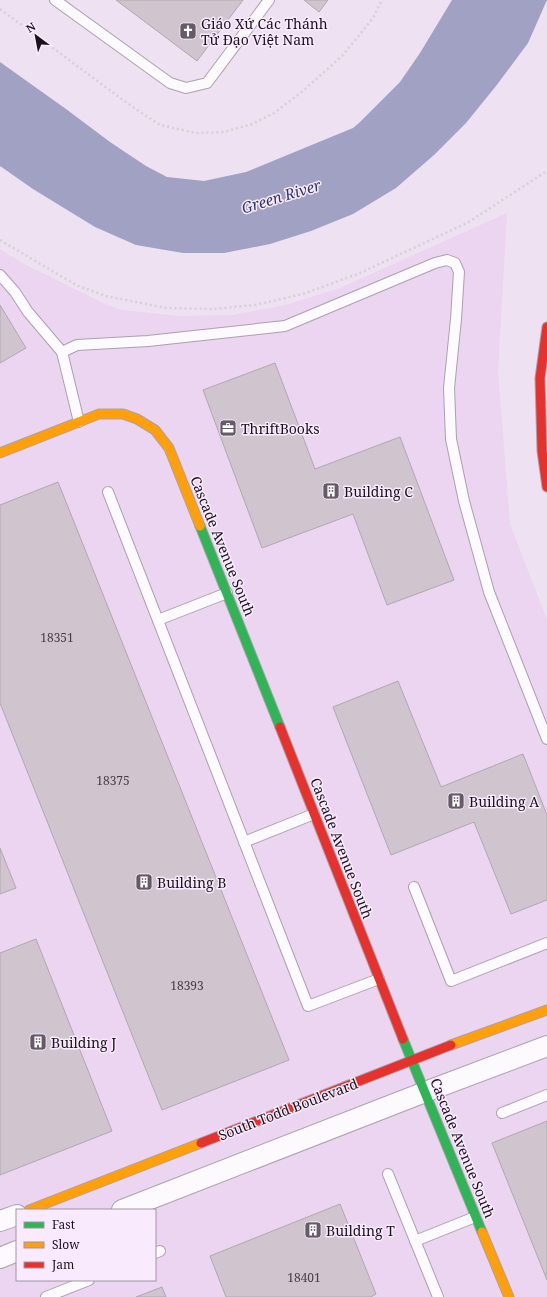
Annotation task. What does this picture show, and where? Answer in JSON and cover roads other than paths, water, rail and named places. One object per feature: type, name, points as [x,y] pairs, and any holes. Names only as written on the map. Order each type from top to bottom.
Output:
[{"type":"street","points":[[547,327],[540,378],[542,451],[547,487]]},
{"type":"street","name":"Cascade Avenue South","points":[[0,453],[99,414],[123,414],[138,419],[155,430],[169,448],[379,979],[509,1297]]},
{"type":"street","name":"South Todd Boulevard","points":[[32,1209],[412,1060],[547,1010]]},
{"type":"street","points":[[125,1209],[547,1046]]},
{"type":"street","points":[[0,1221],[16,1215]]},
{"type":"street","points":[[0,1258],[16,1251]]},
{"type":"lane","points":[[55,0],[170,83],[186,88],[207,83],[270,0]]},
{"type":"lane","points":[[62,352],[77,345],[148,341],[285,326],[435,264],[447,260],[455,263],[459,272],[449,388],[451,439],[464,501],[489,592],[547,739]]},
{"type":"lane","points":[[0,275],[15,292],[28,312],[62,352],[79,422]]},
{"type":"lane","points":[[108,492],[308,1006],[379,979]]},
{"type":"lane","points":[[158,620],[227,593]]},
{"type":"lane","points":[[244,842],[314,814]]},
{"type":"lane","points":[[414,886],[451,981],[547,943]]},
{"type":"lane","points":[[502,1114],[547,1095]]},
{"type":"lane","points":[[388,1174],[438,1297]]},
{"type":"lane","points":[[415,1241],[476,1217]]},
{"type":"lane","points":[[46,1297],[83,1281]]},
{"type":"water","name":"Green River","points":[[452,0],[547,0],[528,43],[466,123],[434,155],[396,188],[353,214],[311,231],[270,244],[224,253],[183,253],[136,245],[95,227],[33,189],[0,166],[0,62],[110,142],[146,166],[167,177],[204,181],[246,172],[353,128],[400,82],[420,53]]},
{"type":"place","name":"Giáo Xứ Các Thánh Tử Đạo Việt Nam","points":[[188,31]]},
{"type":"place","name":"ThriftBooks","points":[[228,428]]},
{"type":"place","name":"Building C","points":[[331,491]]},
{"type":"place","name":"Building A","points":[[456,801]]},
{"type":"place","name":"Building B","points":[[144,882]]},
{"type":"place","name":"Building J","points":[[38,1042]]},
{"type":"place","name":"Building T","points":[[313,1230]]}]
